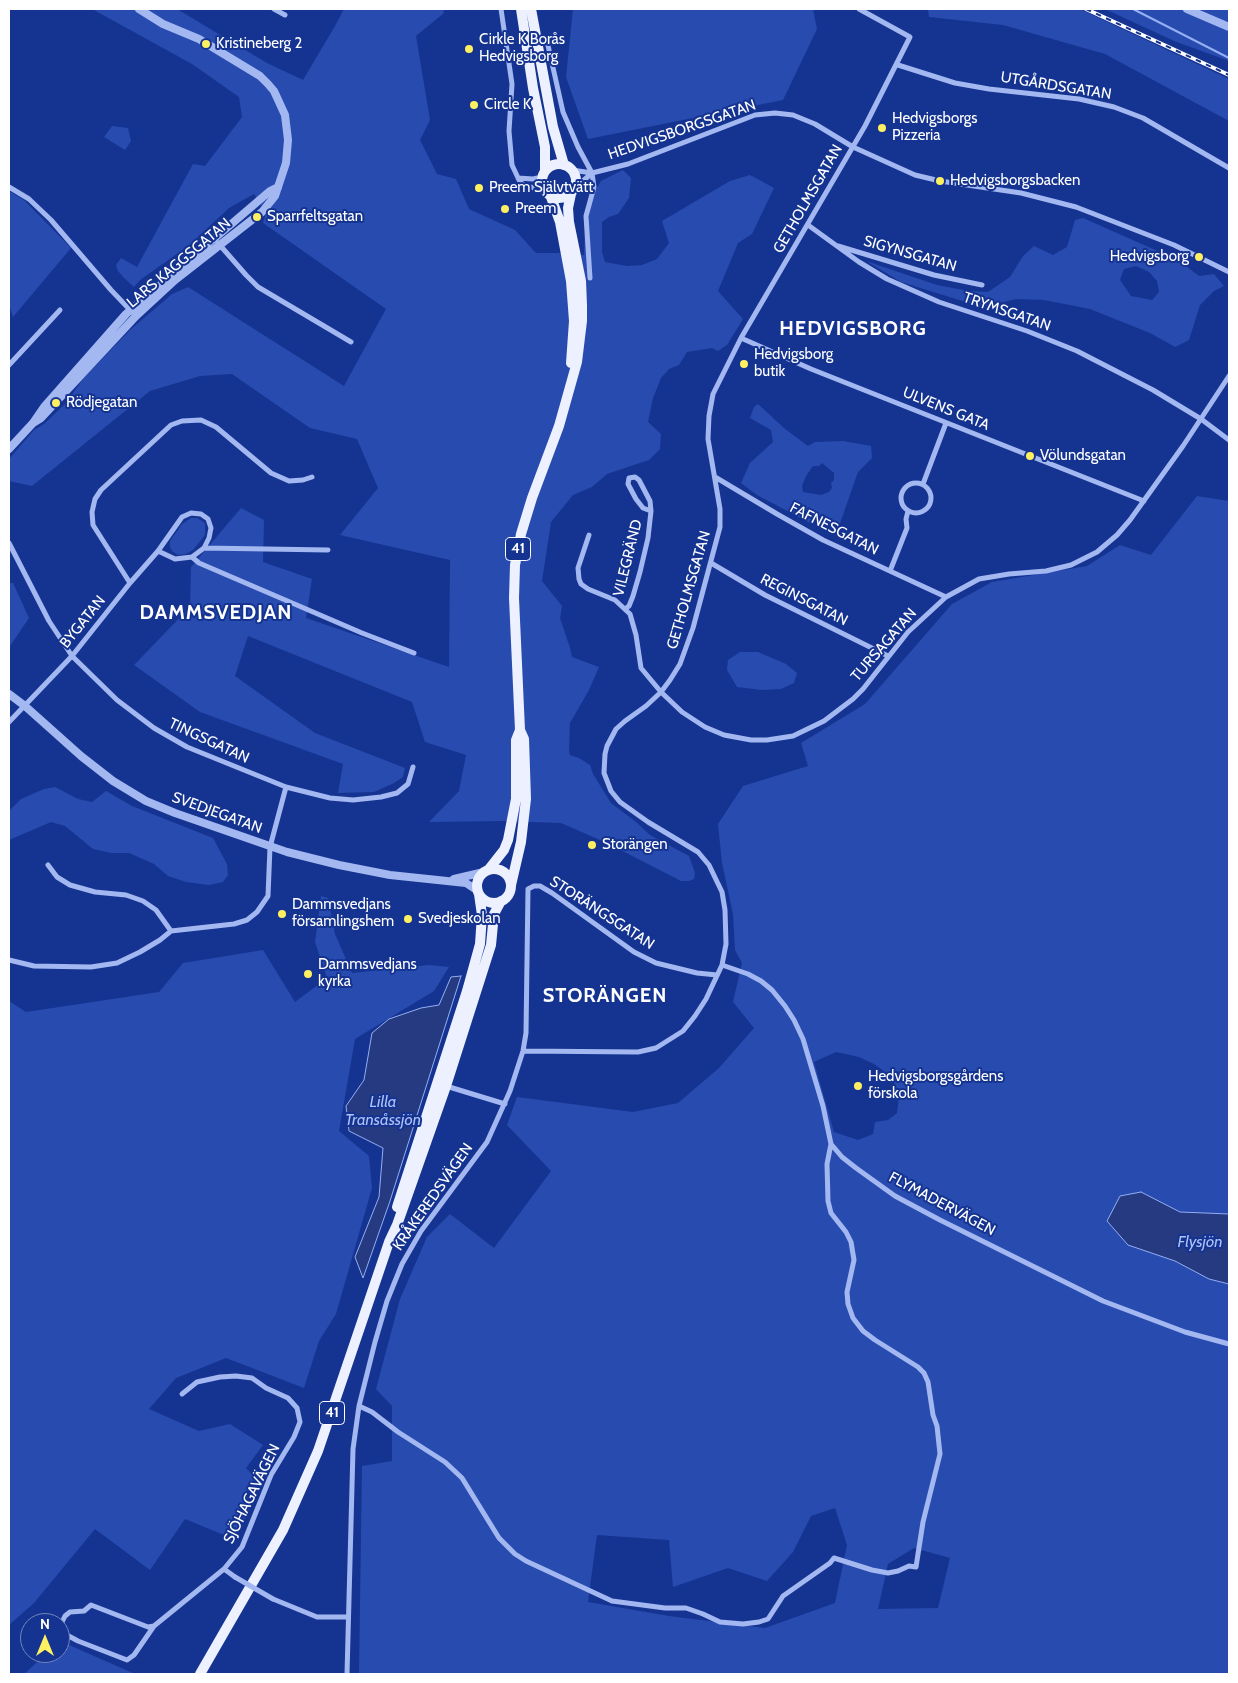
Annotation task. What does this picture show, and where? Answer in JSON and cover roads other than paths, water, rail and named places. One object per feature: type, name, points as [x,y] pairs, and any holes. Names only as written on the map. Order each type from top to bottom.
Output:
[{"type":"main road","name":"41","points":[[521,9],[533,88],[545,147],[542,186],[560,222],[570,281],[574,321],[571,362],[572,376]]},
{"type":"main road","name":"41","points":[[441,1084],[491,945],[494,914],[501,901],[509,894],[521,842],[525,806],[524,739],[520,730],[514,598],[515,565],[521,534],[532,498],[559,426],[580,345],[582,305],[580,281],[568,208],[576,181],[568,167],[553,127],[531,9]]},
{"type":"main road","points":[[543,174],[550,166],[557,164],[568,167]]},
{"type":"main road","points":[[547,193],[561,199],[573,190]]},
{"type":"main road","name":"41","points":[[200,1674],[257,1577],[298,1498],[336,1403],[389,1242],[398,1225],[441,1084],[480,944],[482,915],[478,881],[504,850],[510,833],[516,799],[516,740],[520,730]]},
{"type":"main road","points":[[486,871],[497,869],[504,872],[509,877],[511,884]]},
{"type":"main road","points":[[479,893],[489,902],[501,901]]},
{"type":"street","name":"LARS KAGGSGATAN","points":[[9,449],[33,423],[44,407],[133,313],[217,242],[270,191],[278,186],[286,163],[288,133],[285,116],[274,91],[260,76],[199,39],[163,24],[139,9]]},
{"type":"street","points":[[274,9],[285,15]]},
{"type":"street","points":[[501,9],[512,84],[509,145],[512,165],[518,178],[525,186],[547,193]]},
{"type":"street","name":"GETHOLMSGATAN","points":[[523,1051],[628,1052],[656,1048],[683,1031],[695,1016],[706,999],[722,965],[726,944],[725,910],[722,892],[709,865],[698,852],[648,822],[620,802],[611,791],[604,773],[607,746],[616,730],[661,692],[680,664],[686,649],[720,527],[720,509],[708,439],[709,416],[713,394],[740,338],[880,100],[910,37],[859,9]]},
{"type":"street","points":[[1187,9],[1229,27]]},
{"type":"street","points":[[547,40],[563,112],[592,173],[594,187],[586,216],[590,278]]},
{"type":"street","name":"UTGÅRDSGATAN","points":[[898,65],[954,82],[988,89],[1079,99],[1114,107],[1143,118],[1229,168]]},
{"type":"street","name":"HEDVIGSBORGSGATAN","points":[[573,190],[592,173],[628,164],[734,122],[761,114],[793,115],[815,124],[853,147],[915,175],[940,181],[1021,192],[1076,207],[1174,245],[1229,272]]},
{"type":"street","name":"HEDVIGSBORGSGATAN","points":[[568,167],[592,173]]},
{"type":"street","points":[[518,178],[533,179],[543,174]]},
{"type":"street","points":[[9,187],[29,199],[52,220],[133,313]]},
{"type":"street","name":"TRYMSGATAN","points":[[808,225],[859,262],[910,290],[939,302],[1027,331],[1076,351],[1153,390],[1201,419],[1229,440]]},
{"type":"street","points":[[217,242],[258,287],[351,342]]},
{"type":"street","name":"SIGYNSGATAN","points":[[832,244],[934,275],[982,285]]},
{"type":"street","points":[[9,365],[60,310]]},
{"type":"street","name":"ULVENS GATA","points":[[740,338],[946,423],[1144,501]]},
{"type":"street","name":"TURSAGATAN","points":[[626,609],[633,622],[641,668],[661,692],[682,712],[705,727],[724,735],[751,740],[793,736],[812,728],[834,714],[863,689],[908,632],[946,597],[979,579],[1046,571],[1071,565],[1097,552],[1118,535],[1144,501],[1229,376]]},
{"type":"street","points":[[130,583],[93,525],[92,512],[95,499],[101,490],[171,426],[182,421],[201,420],[216,427],[271,473],[289,481],[312,477]]},
{"type":"street","points":[[923,484],[946,423]]},
{"type":"street","name":"FAFNESGATAN","points":[[715,476],[823,540],[946,597]]},
{"type":"street","name":"VILEGRÄND","points":[[626,609],[633,596],[640,572],[649,532],[651,511],[650,501],[639,480],[635,477],[629,478],[628,484],[642,508],[651,511]]},
{"type":"street","points":[[913,483],[923,484],[932,497],[928,508],[919,513],[908,512],[902,505],[901,500],[904,489],[913,483]]},
{"type":"street","points":[[890,571],[907,528],[906,519],[908,512]]},
{"type":"street","name":"BYGATAN","points":[[9,722],[72,656],[158,551],[182,517],[191,513],[201,514],[208,519],[211,528],[204,548]]},
{"type":"street","points":[[588,535],[578,568],[581,584],[588,589],[615,600],[626,609]]},
{"type":"street","name":"TINGSGATAN","points":[[9,543],[49,621],[72,656],[117,700],[154,728],[187,747],[286,787],[330,798],[353,800],[397,793],[408,784],[413,767]]},
{"type":"street","points":[[158,551],[175,559],[192,557],[204,548],[328,550]]},
{"type":"street","points":[[192,557],[199,563],[362,633],[414,653]]},
{"type":"street","name":"REGINSGATAN","points":[[711,563],[765,595],[888,656]]},
{"type":"street","name":"SVEDJEGATAN","points":[[9,694],[81,756],[129,792],[175,813],[270,847],[390,875],[466,883],[479,893]]},
{"type":"street","points":[[9,960],[34,966],[91,967],[117,963],[140,952],[171,931],[234,924],[247,920],[257,912],[268,896],[270,847],[286,787]]},
{"type":"street","points":[[48,864],[56,876],[70,885],[95,892],[126,895],[143,901],[156,910],[171,931]]},
{"type":"street","name":"SVEDJEGATAN","points":[[451,880],[486,871]]},
{"type":"street","name":"STORÄNGSGATAN","points":[[530,887],[540,886],[552,893],[634,952],[656,963],[697,973],[717,975]]},
{"type":"street","name":"KRÅKEREDSVÄGEN","points":[[347,1674],[353,1449],[359,1406],[386,1301],[402,1264],[421,1231],[486,1142],[505,1104],[523,1051],[526,1032],[527,1000],[527,892],[530,887]]},
{"type":"street","points":[[359,1406],[372,1412],[398,1432],[445,1462],[462,1478],[498,1538],[515,1554],[526,1561],[612,1601],[665,1608],[686,1608],[720,1622],[731,1624],[759,1622],[768,1618],[783,1596],[830,1563],[834,1558],[888,1573],[909,1566],[916,1566],[923,1522],[940,1454],[937,1426],[933,1415],[928,1382],[924,1373],[918,1367],[863,1331],[853,1318],[848,1304],[847,1292],[854,1260],[851,1242],[846,1232],[831,1213],[828,1201],[826,1164],[830,1144],[823,1106],[802,1039],[794,1020],[785,1006],[766,985],[748,974],[722,965]]},
{"type":"street","points":[[441,1084],[505,1104]]},
{"type":"street","name":"FLYMADERVÄGEN","points":[[830,1144],[842,1157],[895,1196],[940,1220],[1103,1301],[1185,1332],[1229,1344]]},
{"type":"street","name":"SJÖHAGAVÄGEN","points":[[154,1626],[148,1627],[92,1604],[84,1611],[70,1612],[65,1616],[61,1624],[65,1634],[127,1660],[139,1649],[154,1626],[224,1568],[242,1546],[271,1475],[294,1437],[300,1422],[297,1408],[288,1398],[266,1388],[252,1378],[220,1377],[197,1382],[182,1394]]},
{"type":"street","points":[[224,1568],[235,1577],[272,1599],[317,1617],[348,1617]]},
{"type":"water","name":"Lilla Transåssjön","points":[[461,976],[390,1201],[363,1278],[355,1257],[379,1197],[383,1148],[349,1131],[346,1106],[364,1080],[372,1033],[389,1019],[421,1008],[439,1005],[451,977]]},
{"type":"water","name":"Flysjön","points":[[1141,1192],[1180,1212],[1229,1214],[1229,1284],[1209,1279],[1175,1261],[1128,1245],[1107,1221],[1120,1196]]},
{"type":"waterway","points":[[1133,9],[1229,58]]},
{"type":"railway","points":[[1086,9],[1229,75]]},
{"type":"place","name":"Kristineberg 2","points":[[206,44]]},
{"type":"place","name":"Cirkle K Borås Hedvigsborg","points":[[469,49]]},
{"type":"place","name":"Circle K","points":[[474,105]]},
{"type":"place","name":"Hedvigsborgs Pizzeria","points":[[882,128]]},
{"type":"place","name":"Hedvigsborgsbacken","points":[[940,181]]},
{"type":"place","name":"Preem Självtvätt","points":[[479,188]]},
{"type":"place","name":"Preem","points":[[505,209]]},
{"type":"place","name":"Sparrfeltsgatan","points":[[257,217]]},
{"type":"place","name":"Hedvigsborg","points":[[1199,257]]},
{"type":"place","name":"Hedvigsborg butik","points":[[744,364]]},
{"type":"place","name":"Rödjegatan","points":[[56,403]]},
{"type":"place","name":"Völundsgatan","points":[[1030,456]]},
{"type":"place","name":"Storängen","points":[[592,845]]},
{"type":"place","name":"Dammsvedjans församlingshem","points":[[282,914]]},
{"type":"place","name":"Svedjeskolan","points":[[408,919]]},
{"type":"place","name":"Dammsvedjans kyrka","points":[[308,974]]},
{"type":"place","name":"Hedvigsborgsgårdens förskola","points":[[858,1086]]},
{"type":"district","name":"HEDVIGSBORG","points":[[853,329]]},
{"type":"district","name":"DAMMSVEDJAN","points":[[216,613]]},
{"type":"district","name":"STORÄNGEN","points":[[605,996]]}]
